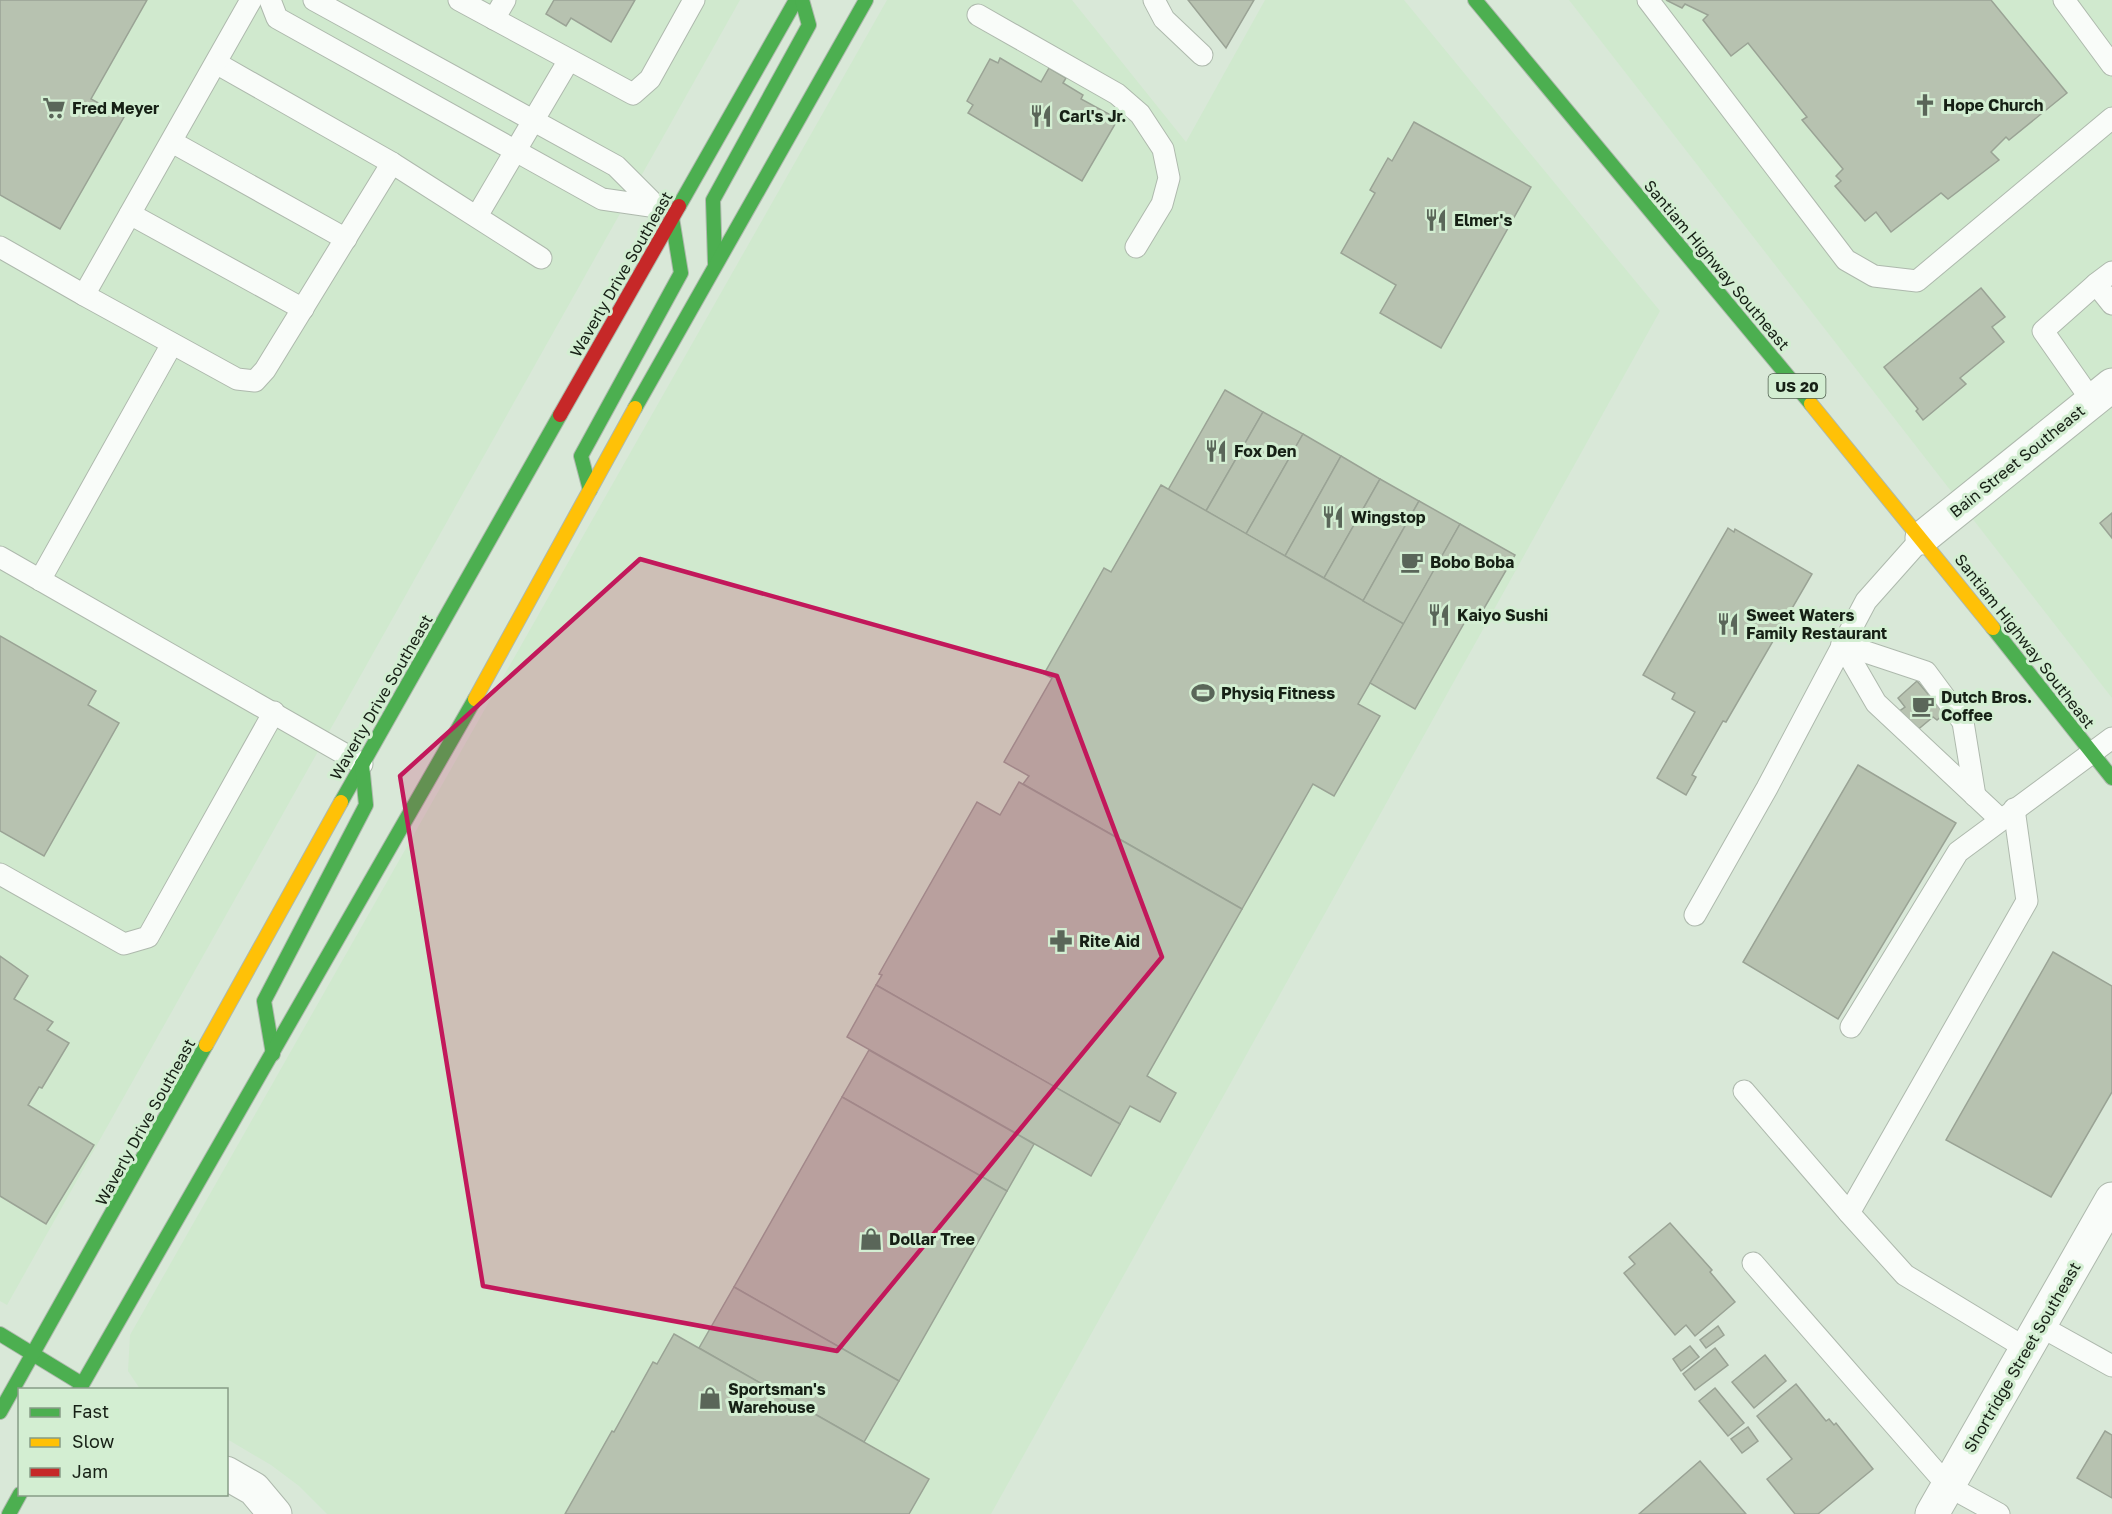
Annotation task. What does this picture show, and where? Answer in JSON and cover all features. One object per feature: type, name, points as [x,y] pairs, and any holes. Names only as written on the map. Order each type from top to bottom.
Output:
[{"type":"main road","name":"Waverly Drive Southeast","points":[[0,1412],[34,1355],[362,764],[665,213],[796,0]]},
{"type":"main road","points":[[716,262],[713,200],[809,25],[802,0]]},
{"type":"main road","points":[[0,1334],[84,1388],[159,1248],[273,1054],[716,262],[866,0]]},
{"type":"main road","name":"Santiam Highway Southeast","points":[[1475,0],[1922,538],[2112,778]]},
{"type":"main road","points":[[590,490],[581,456],[681,273],[665,213]]},
{"type":"main road","points":[[273,1054],[264,1001],[366,805],[362,764]]},
{"type":"main road","points":[[9,1514],[19,1496]]},
{"type":"street","name":"Bain Street Southeast","points":[[1922,538],[2102,393]]},
{"type":"street","name":"Shortridge Street Southeast","points":[[1932,1514],[2112,1199]]},
{"type":"street","points":[[228,1474],[254,1490],[275,1514]]},
{"type":"lane","points":[[84,295],[251,0]]},
{"type":"lane","points":[[270,0],[277,18],[602,199],[665,213]]},
{"type":"lane","points":[[314,0],[616,166],[665,213]]},
{"type":"lane","points":[[459,0],[633,94],[650,80],[694,0]]},
{"type":"lane","points":[[494,19],[505,0]]},
{"type":"lane","points":[[1154,0],[1164,19],[1202,55]]},
{"type":"lane","points":[[1648,0],[1846,260],[1874,276],[1917,281],[2112,118]]},
{"type":"lane","points":[[2064,0],[2112,65]]},
{"type":"lane","points":[[978,15],[1117,94],[1140,114],[1163,149],[1169,178],[1162,204],[1136,248]]},
{"type":"lane","points":[[477,216],[569,60]]},
{"type":"lane","points":[[216,63],[392,163],[541,258]]},
{"type":"lane","points":[[172,142],[346,239]]},
{"type":"lane","points":[[0,247],[237,379],[255,381],[266,370],[392,163]]},
{"type":"lane","points":[[130,214],[303,309]]},
{"type":"lane","points":[[2102,393],[2043,331],[2104,278],[2112,304]]},
{"type":"lane","points":[[40,580],[171,344]]},
{"type":"lane","points":[[1695,915],[1767,788],[1866,601],[1922,538]]},
{"type":"lane","points":[[0,557],[362,764]]},
{"type":"lane","points":[[1842,645],[1876,703],[1975,796],[2007,814],[2027,901],[1849,1213]]},
{"type":"lane","points":[[1842,645],[1926,672],[1963,722],[1975,796]]},
{"type":"lane","points":[[0,874],[124,944],[148,937],[274,712]]},
{"type":"lane","points":[[1851,1027],[1958,852],[2112,738]]},
{"type":"lane","points":[[1744,1091],[1905,1275],[2034,1337],[2112,1365]]},
{"type":"lane","points":[[1753,1263],[1948,1486],[1999,1514]]},
{"type":"highlighted area","points":[[640,559],[1057,676],[1162,957],[837,1351],[483,1286],[400,776]]},
{"type":"shaded area","points":[[0,0],[740,0],[7,1305],[0,1301]]},
{"type":"shaded area","points":[[887,0],[1072,0],[1186,142],[1265,0],[1404,0],[1660,311],[991,1514],[327,1514],[299,1486],[271,1465],[228,1440],[228,1388],[139,1388],[128,1371],[130,1335]]},
{"type":"shaded area","points":[[1569,0],[2112,0],[2112,698]]},
{"type":"building","name":"Fred Meyer","points":[[0,0],[147,0],[91,99],[124,117],[60,229],[0,195]]},
{"type":"building","points":[[554,0],[635,0],[611,42],[571,18],[566,26],[546,14]]},
{"type":"building","points":[[1188,0],[1254,0],[1226,48]]},
{"type":"building","name":"Hope Church","points":[[1666,0],[1991,0],[2067,93],[2009,140],[2006,137],[1991,152],[1999,160],[1948,199],[1941,193],[1891,232],[1876,212],[1865,221],[1835,186],[1841,181],[1836,176],[1843,169],[1802,120],[1807,117],[1748,43],[1731,56],[1703,20],[1708,15],[1685,4],[1682,8]]},
{"type":"building","points":[[1000,58],[1041,82],[1049,68],[1066,78],[1063,83],[1083,95],[1081,99],[1118,119],[1082,181],[968,113],[973,105],[967,101],[990,59],[998,63]]},
{"type":"building","name":"Elmer's","points":[[1414,122],[1531,187],[1441,348],[1380,313],[1396,285],[1341,253],[1375,193],[1370,190],[1388,158],[1392,161]]},
{"type":"building","points":[[1981,288],[2005,317],[1992,327],[2004,342],[1960,378],[1966,384],[1923,420],[1916,411],[1918,409],[1884,367]]},
{"type":"building","name":"Fox Den","points":[[1225,390],[1263,412],[1206,511],[1168,490]]},
{"type":"building","points":[[1263,412],[1303,434],[1246,534],[1206,511]]},
{"type":"building","points":[[1303,434],[1341,456],[1285,556],[1246,534]]},
{"type":"building","name":"Wingstop","points":[[1341,456],[1380,479],[1324,578],[1285,556]]},
{"type":"building","points":[[1380,479],[1419,501],[1363,601],[1324,578]]},
{"type":"building","name":"Physiq Fitness","points":[[1161,485],[1404,624],[1358,704],[1380,716],[1334,796],[1313,784],[1242,909],[1023,784],[1029,776],[1004,762],[1052,678],[1044,674],[1104,568],[1111,572]]},
{"type":"building","name":"Bobo Boba","points":[[1419,501],[1460,524],[1404,624],[1363,601]]},
{"type":"building","points":[[2112,513],[2112,538],[2100,523]]},
{"type":"building","name":"Kaiyo Sushi","points":[[1460,524],[1515,555],[1479,617],[1470,613],[1415,709],[1370,683]]},
{"type":"building","name":"Sweet Waters Family Restaurant","points":[[1728,528],[1734,532],[1735,529],[1812,574],[1726,722],[1723,721],[1692,775],[1696,777],[1686,795],[1657,778],[1695,712],[1672,699],[1675,693],[1643,675]]},
{"type":"building","points":[[0,636],[96,691],[88,705],[119,723],[44,856],[0,831]]},
{"type":"building","points":[[1917,681],[1928,694],[1932,691],[1951,708],[1937,720],[1933,717],[1915,732],[1898,712],[1905,707],[1898,698]]},
{"type":"building","points":[[1858,765],[1956,823],[1838,1019],[1743,962]]},
{"type":"building","name":"Rite Aid","points":[[1019,782],[1242,909],[1147,1076],[1176,1093],[1160,1122],[1130,1106],[1120,1124],[876,985],[882,975],[879,974],[977,802],[1000,815]]},
{"type":"building","points":[[2053,952],[2112,986],[2112,1092],[2051,1197],[1946,1140]]},
{"type":"building","points":[[0,956],[28,976],[14,999],[53,1022],[47,1030],[69,1043],[42,1088],[39,1087],[28,1105],[94,1145],[46,1224],[0,1196]]},
{"type":"building","points":[[876,985],[1120,1124],[1091,1176],[847,1037]]},
{"type":"building","points":[[869,1050],[1034,1144],[1007,1191],[842,1097]]},
{"type":"building","name":"Dollar Tree","points":[[842,1097],[1007,1191],[899,1381],[734,1287]]},
{"type":"building","points":[[1670,1223],[1712,1270],[1710,1272],[1735,1302],[1695,1336],[1686,1325],[1675,1335],[1624,1273],[1635,1264],[1629,1257]]},
{"type":"building","points":[[734,1287],[899,1381],[864,1442],[699,1348]]},
{"type":"building","points":[[1718,1326],[1724,1335],[1706,1348],[1700,1340]]},
{"type":"building","name":"Sportsman's Warehouse","points":[[674,1334],[929,1479],[909,1514],[565,1514],[653,1362],[657,1364]]},
{"type":"building","points":[[1690,1346],[1699,1357],[1681,1371],[1673,1359]]},
{"type":"building","points":[[1715,1348],[1728,1365],[1695,1390],[1683,1374]]},
{"type":"building","points":[[1765,1355],[1786,1381],[1754,1408],[1732,1382]]},
{"type":"building","points":[[1796,1384],[1826,1421],[1829,1419],[1834,1425],[1836,1423],[1873,1469],[1818,1514],[1795,1514],[1767,1479],[1792,1459],[1757,1416]]},
{"type":"building","points":[[1715,1388],[1744,1423],[1728,1436],[1699,1401]]},
{"type":"building","points":[[1748,1427],[1758,1441],[1742,1453],[1731,1439]]},
{"type":"building","points":[[2105,1431],[2112,1435],[2112,1498],[2077,1478]]},
{"type":"building","points":[[1700,1461],[1746,1514],[1639,1514]]},
{"type":"traffic: fast","points":[[679,206],[796,0]]},
{"type":"traffic: fast","points":[[715,263],[713,200],[809,25],[802,0]]},
{"type":"traffic: fast","points":[[635,408],[866,0]]},
{"type":"traffic: fast","points":[[1475,0],[1811,404]]},
{"type":"traffic: fast","points":[[590,490],[581,456],[681,273],[672,218]]},
{"type":"traffic: fast","points":[[341,802],[560,415]]},
{"type":"traffic: fast","points":[[1993,628],[2112,778]]},
{"type":"traffic: fast","points":[[80,1388],[475,699]]},
{"type":"traffic: fast","points":[[273,1054],[264,1001],[366,805],[362,764]]},
{"type":"traffic: fast","points":[[0,1412],[206,1045]]},
{"type":"traffic: fast","points":[[0,1334],[82,1384]]},
{"type":"traffic: fast","points":[[9,1514],[19,1496]]},
{"type":"traffic: slow","points":[[1811,404],[1993,628]]},
{"type":"traffic: slow","points":[[475,699],[635,408]]},
{"type":"traffic: slow","points":[[206,1045],[341,802]]},
{"type":"traffic: jam","points":[[560,415],[679,206]]},
{"type":"place","name":"Hope Church","points":[[1925,105]]},
{"type":"place","name":"Fred Meyer","points":[[54,108]]},
{"type":"place","name":"Carl's Jr.","points":[[1041,116]]},
{"type":"place","name":"Elmer's","points":[[1436,220]]},
{"type":"place","name":"Fox Den","points":[[1216,451]]},
{"type":"place","name":"Wingstop","points":[[1333,517]]},
{"type":"place","name":"Bobo Boba","points":[[1412,562]]},
{"type":"place","name":"Kaiyo Sushi","points":[[1439,615]]},
{"type":"place","name":"Sweet Waters Family Restaurant","points":[[1728,624]]},
{"type":"place","name":"Physiq Fitness","points":[[1203,693]]},
{"type":"place","name":"Dutch Bros. Coffee","points":[[1923,706]]},
{"type":"place","name":"Rite Aid","points":[[1061,941]]},
{"type":"place","name":"Dollar Tree","points":[[871,1239]]},
{"type":"place","name":"Sportsman's Warehouse","points":[[710,1398]]}]
